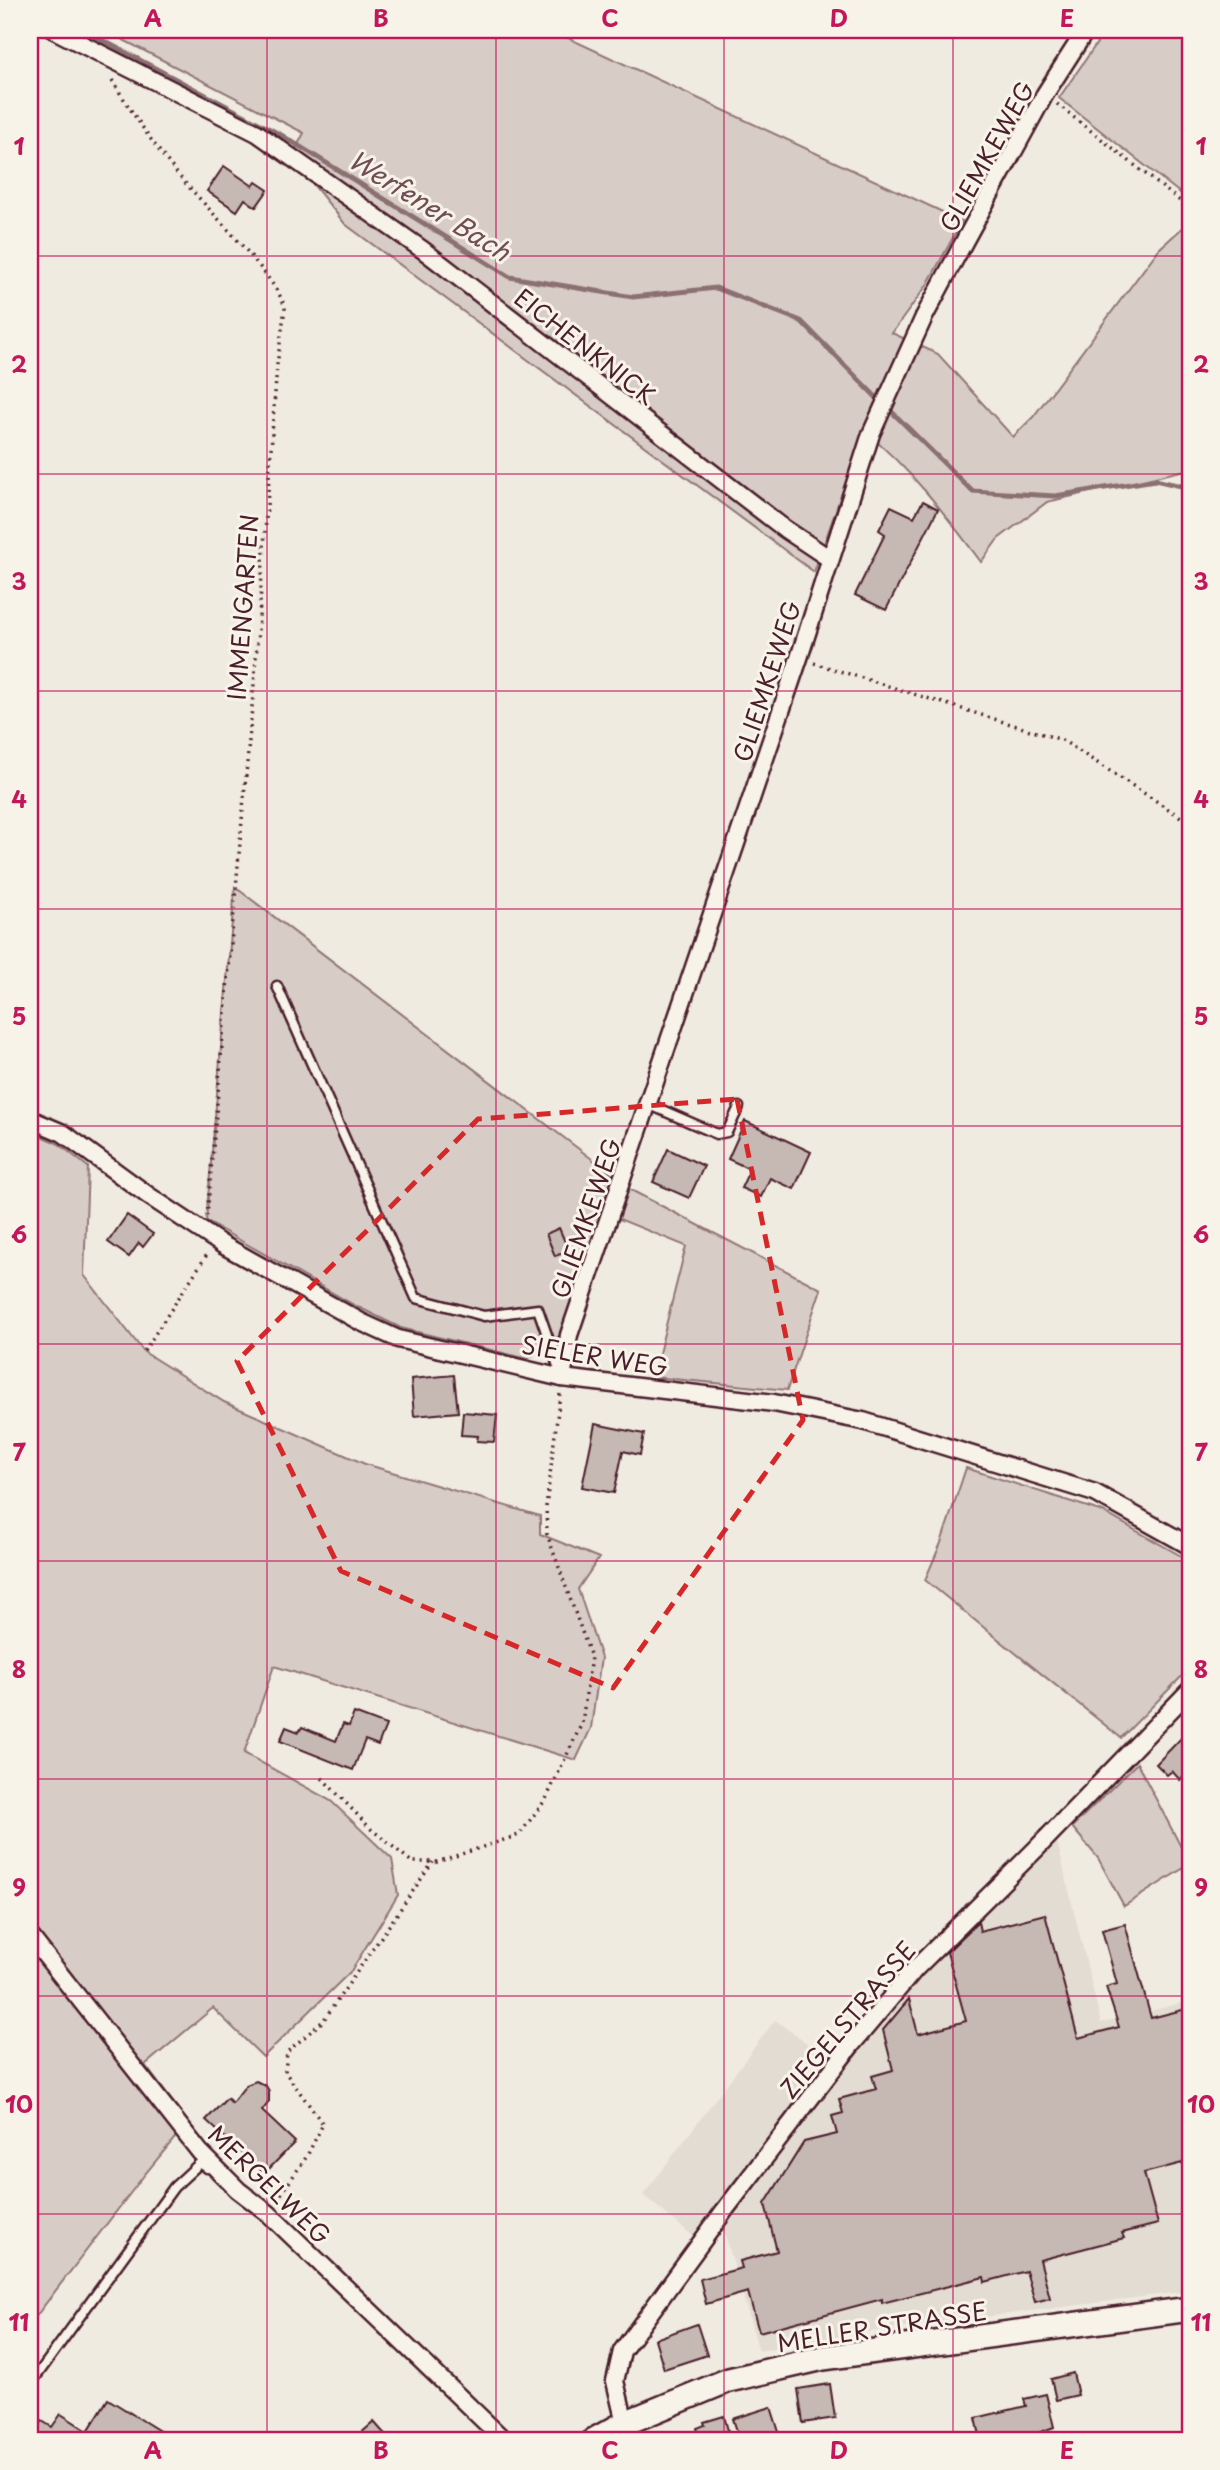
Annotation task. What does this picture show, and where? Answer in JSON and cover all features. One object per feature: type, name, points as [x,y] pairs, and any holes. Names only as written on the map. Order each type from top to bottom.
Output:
[{"type":"main road","name":"MELLER STRASSE","points":[[594,2440],[625,2423],[729,2380],[823,2358],[1190,2309]]},
{"type":"street","name":"EICHENKNICK","points":[[54,30],[257,133],[423,250],[785,529],[830,559]]},
{"type":"street","name":"GLIEMKEWEG","points":[[562,1378],[569,1335],[799,658],[870,434],[924,317],[1045,94],[1086,30]]},
{"type":"street","name":"SIELER WEG","points":[[30,1119],[63,1133],[149,1196],[211,1236],[361,1322],[398,1339],[562,1378],[774,1403],[863,1421],[1095,1493],[1190,1546]]},
{"type":"street","name":"ZIEGELSTRASSE","points":[[625,2423],[615,2381],[622,2351],[724,2211],[844,2055],[915,1969],[1190,1690]]},
{"type":"street","name":"MERGELWEG","points":[[30,1936],[200,2151],[238,2190],[271,2216],[505,2440]]},
{"type":"lane","points":[[277,986],[416,1298],[484,1316],[538,1309],[562,1378]]},
{"type":"lane","points":[[648,1104],[717,1134],[727,1132],[739,1107]]},
{"type":"lane","points":[[30,2385],[174,2188],[200,2163],[238,2190]]},
{"type":"path","name":"IMMENGARTEN","points":[[92,48],[141,128],[260,268],[282,298],[285,308],[277,365],[211,1236]]},
{"type":"path","points":[[1045,94],[1190,209]]},
{"type":"path","points":[[799,658],[1062,740],[1190,823]]},
{"type":"path","points":[[145,1351],[211,1236]]},
{"type":"path","points":[[322,1778],[371,1829],[412,1862],[433,1862],[519,1835],[546,1799],[582,1723],[591,1657],[547,1534],[546,1507],[562,1378]]},
{"type":"path","points":[[271,2216],[278,2197],[307,2156],[323,2124],[285,2073],[287,2052],[323,2021],[433,1862]]},
{"type":"highlighted area","points":[[737,1099],[803,1420],[613,1688],[341,1571],[237,1361],[478,1119]]},
{"type":"shaded area","points":[[104,30],[551,30],[962,221],[927,285],[892,333],[938,354],[1013,437],[1033,417],[1159,249],[1190,221],[1190,469],[1047,502],[998,539],[981,562],[912,476],[864,431],[814,572],[345,224],[312,183],[288,164],[304,133]]},
{"type":"shaded area","points":[[1106,30],[1190,30],[1190,201],[1059,98]]},
{"type":"shaded area","points":[[235,887],[613,1175],[563,1333],[528,1359],[401,1328],[354,1305],[206,1221]]},
{"type":"shaded area","points":[[30,1131],[59,1144],[88,1167],[84,1275],[144,1352],[224,1402],[365,1464],[540,1516],[540,1534],[599,1558],[578,1589],[601,1658],[591,1728],[576,1760],[274,1666],[244,1753],[331,1801],[392,1859],[398,1895],[351,1971],[263,2057],[213,2008],[145,2065],[188,2122],[30,2324]]},
{"type":"shaded area","points":[[629,1189],[821,1289],[787,1390],[653,1377],[686,1246],[619,1219]]},
{"type":"shaded area","points":[[966,1468],[1103,1512],[1190,1561],[1190,1668],[1121,1738],[925,1580],[941,1543]]},
{"type":"shaded area","points":[[1137,1763],[1190,1864],[1124,1906],[1098,1858],[1072,1827]]},
{"type":"shaded area","points":[[1057,1841],[1101,2023],[1190,2001],[1190,2291],[859,2333],[759,2351],[723,2228],[694,2237],[643,2195],[775,2020],[824,2056],[838,2073],[914,1974]]},
{"type":"building","points":[[224,166],[253,186],[256,182],[268,190],[256,207],[245,199],[237,211],[207,191]]},
{"type":"building","points":[[923,501],[938,509],[886,610],[855,595],[885,534],[879,530],[891,506],[914,517]]},
{"type":"building","points":[[745,1121],[811,1152],[794,1189],[770,1178],[761,1197],[741,1188],[750,1169],[728,1159]]},
{"type":"building","points":[[668,1149],[704,1166],[689,1198],[653,1182]]},
{"type":"building","points":[[127,1215],[153,1234],[143,1247],[139,1243],[129,1257],[108,1242]]},
{"type":"building","points":[[559,1228],[569,1251],[555,1256],[546,1234]]},
{"type":"building","points":[[454,1375],[458,1412],[414,1416],[411,1379]]},
{"type":"building","points":[[463,1412],[497,1415],[494,1442],[477,1441],[478,1436],[461,1435]]},
{"type":"building","points":[[595,1424],[644,1434],[640,1455],[623,1451],[614,1493],[582,1487]]},
{"type":"building","points":[[354,1713],[386,1725],[378,1745],[365,1740],[353,1770],[280,1741],[286,1727],[299,1732],[302,1727],[336,1741],[343,1724],[349,1726]]},
{"type":"building","points":[[1190,1729],[1190,1769],[1180,1780],[1172,1771],[1167,1775],[1156,1764]]},
{"type":"building","points":[[1045,1914],[1078,2038],[1119,2027],[1106,1987],[1117,1984],[1102,1930],[1125,1924],[1151,2018],[1190,2008],[1190,2161],[1144,2173],[1158,2224],[1122,2233],[1124,2238],[1040,2260],[1050,2298],[1035,2302],[1026,2271],[985,2282],[984,2277],[882,2303],[882,2299],[759,2332],[748,2292],[706,2304],[700,2279],[742,2268],[740,2261],[777,2251],[765,2204],[804,2142],[837,2134],[832,2116],[843,2113],[839,2099],[876,2089],[872,2076],[893,2070],[883,2030],[909,1999],[918,2034],[966,2021],[947,1952],[978,1922],[980,1931]]},
{"type":"building","points":[[256,2081],[266,2086],[269,2091],[269,2102],[262,2111],[295,2142],[264,2174],[206,2120],[227,2098],[232,2103],[246,2085]]},
{"type":"building","points":[[697,2324],[707,2355],[664,2369],[655,2339]]},
{"type":"building","points":[[1073,2373],[1078,2395],[1056,2400],[1051,2379]]},
{"type":"building","points":[[830,2384],[835,2418],[803,2423],[798,2389]]},
{"type":"building","points":[[1046,2394],[1054,2427],[1019,2440],[1017,2436],[981,2440],[976,2418],[1026,2406],[1024,2399]]},
{"type":"building","points":[[108,2399],[174,2440],[30,2440],[42,2421],[52,2427],[61,2414],[88,2431]]},
{"type":"building","points":[[771,2407],[780,2435],[764,2440],[740,2440],[733,2419]]},
{"type":"building","points":[[724,2416],[729,2434],[700,2440],[697,2428],[705,2425],[704,2422]]},
{"type":"building","points":[[374,2422],[390,2440],[353,2440]]},
{"type":"waterway","name":"Werfener Bach","points":[[83,30],[283,136],[510,277],[633,297],[716,288],[801,321],[877,398]]},
{"type":"waterway","name":"Werfener Bach","points":[[889,409],[972,491],[1055,496],[1155,480],[1190,488]]}]
